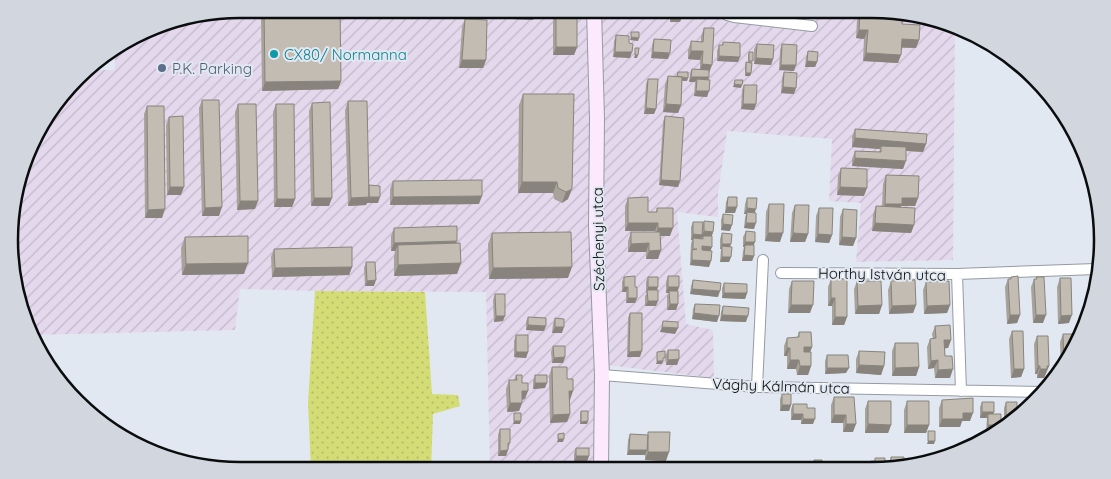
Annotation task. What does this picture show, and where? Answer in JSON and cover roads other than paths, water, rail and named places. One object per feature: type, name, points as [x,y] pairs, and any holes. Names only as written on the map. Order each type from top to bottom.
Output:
[{"type":"street","name":"Széchenyi utca","points":[[594,18],[597,119],[596,226],[602,374],[601,462]]},
{"type":"street","points":[[734,18],[812,26]]},
{"type":"street","points":[[757,388],[763,260]]},
{"type":"street","points":[[957,274],[1092,269]]},
{"type":"street","name":"Horthy István utca","points":[[781,273],[957,274],[961,391]]},
{"type":"street","name":"Vághy Kálmán utca","points":[[602,374],[757,388],[1032,392]]},
{"type":"place","name":"CX80/ Normanna","points":[[274,54]]},
{"type":"place","name":"P.K. Parking","points":[[162,68]]}]
